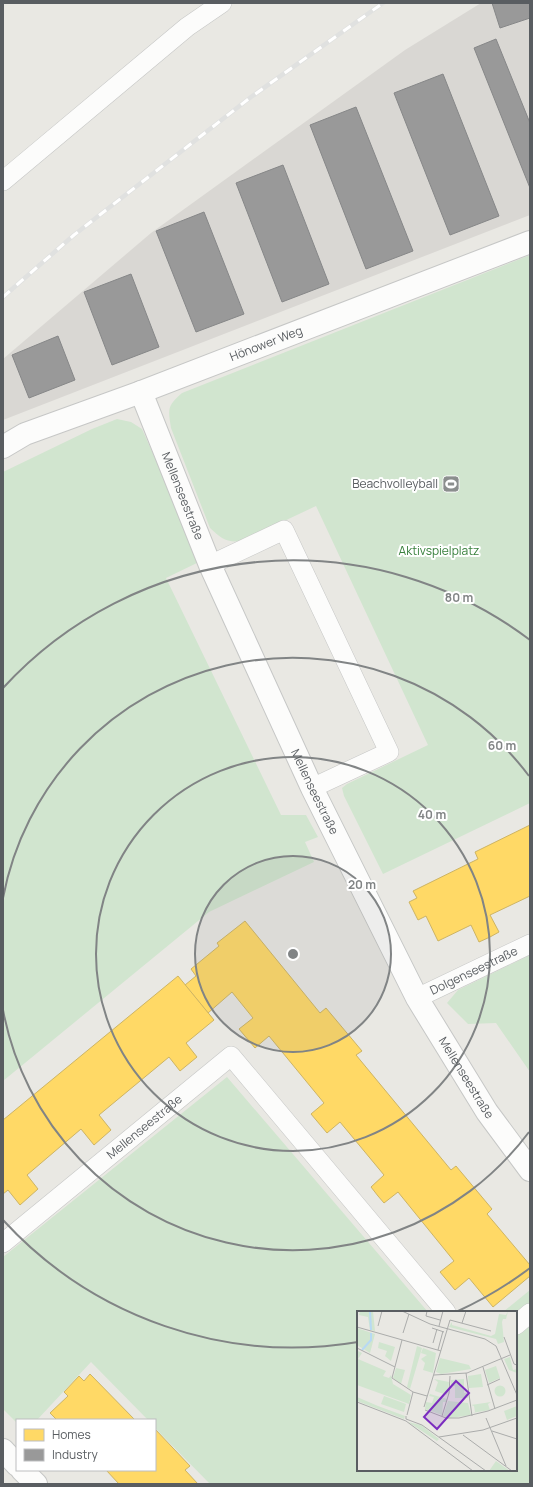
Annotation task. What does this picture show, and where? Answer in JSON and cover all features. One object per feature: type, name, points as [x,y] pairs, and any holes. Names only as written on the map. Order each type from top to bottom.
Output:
[{"type":"street","name":"Hönower Weg","points":[[3,447],[25,434],[141,392],[530,242]]},
{"type":"street","name":"Mellenseestraße","points":[[141,392],[210,565],[312,788],[417,998],[487,1112],[530,1170]]},
{"type":"street","points":[[3,1450],[16,1464]]},
{"type":"street","points":[[23,1471],[36,1484]]},
{"type":"lane","points":[[3,181],[187,26],[222,3]]},
{"type":"lane","points":[[210,565],[284,530],[389,752],[312,788]]},
{"type":"lane","name":"Dolgenseestraße","points":[[417,998],[530,944]]},
{"type":"lane","name":"Mellenseestraße","points":[[3,1243],[231,1056],[445,1311]]},
{"type":"lane","points":[[517,1324],[530,1313]]},
{"type":"shaded area","points":[[481,3],[530,3],[530,215],[3,420],[3,359],[151,233],[405,50]]},
{"type":"green space","name":"Aktivspielplatz","points":[[530,255],[530,803],[383,874],[344,796],[342,788],[347,784],[428,745],[316,506],[242,541],[224,539],[210,528],[171,428],[169,412],[171,405],[182,393]]},
{"type":"green space","points":[[117,419],[131,422],[142,429],[201,561],[166,578],[281,815],[306,815],[318,837],[305,842],[314,862],[209,912],[3,1081],[3,472],[92,429]]},
{"type":"green space","points":[[530,955],[530,1072],[496,1023],[468,1024],[447,1003],[458,990]]},
{"type":"green space","points":[[227,1077],[427,1311],[357,1311],[357,1471],[517,1471],[517,1311],[504,1311],[530,1290],[530,1484],[210,1484],[156,1429],[156,1419],[147,1419],[91,1362],[38,1419],[16,1419],[16,1422],[3,1409],[3,1257]]},
{"type":"building: Homes","points":[[530,825],[530,896],[490,915],[499,932],[490,937],[479,942],[471,925],[438,941],[426,916],[418,920],[409,902],[417,898],[413,891],[478,859],[475,852]]},
{"type":"building: Homes","points":[[245,921],[320,1013],[326,1008],[362,1051],[356,1055],[451,1170],[456,1166],[492,1209],[487,1214],[530,1265],[530,1276],[493,1307],[469,1278],[455,1290],[440,1272],[454,1261],[398,1192],[384,1203],[378,1196],[371,1187],[384,1175],[340,1122],[327,1133],[311,1114],[324,1103],[269,1036],[255,1048],[239,1029],[253,1018],[232,992],[208,1013],[185,985],[196,976],[191,969],[219,946],[217,943]]},
{"type":"building: Homes","points":[[178,976],[214,1020],[186,1043],[197,1057],[180,1071],[169,1057],[99,1115],[111,1130],[94,1145],[81,1129],[27,1175],[38,1189],[20,1205],[8,1190],[3,1194],[3,1120]]},
{"type":"building: Homes","points":[[90,1374],[134,1419],[56,1419],[50,1413],[68,1396],[64,1392],[79,1376],[84,1381]]},
{"type":"building: Homes","points":[[156,1430],[190,1466],[185,1470],[198,1484],[119,1484],[107,1471],[156,1471]]},
{"type":"building: Industry","points":[[492,3],[530,3],[530,18],[500,28]]},
{"type":"building: Industry","points":[[496,39],[530,123],[530,188],[474,48]]},
{"type":"building: Industry","points":[[443,74],[499,216],[450,235],[394,93]]},
{"type":"building: Industry","points":[[356,107],[413,251],[366,269],[310,125]]},
{"type":"building: Industry","points":[[283,165],[329,284],[282,302],[236,183]]},
{"type":"building: Industry","points":[[204,212],[244,314],[196,332],[156,231]]},
{"type":"building: Industry","points":[[131,274],[159,347],[112,365],[84,292]]},
{"type":"building: Industry","points":[[58,336],[75,380],[29,398],[12,355]]},
{"type":"railway","points":[[3,297],[74,235],[251,97],[383,3]]},
{"type":"place","name":"Beachvolleyball","points":[[451,484]]}]
